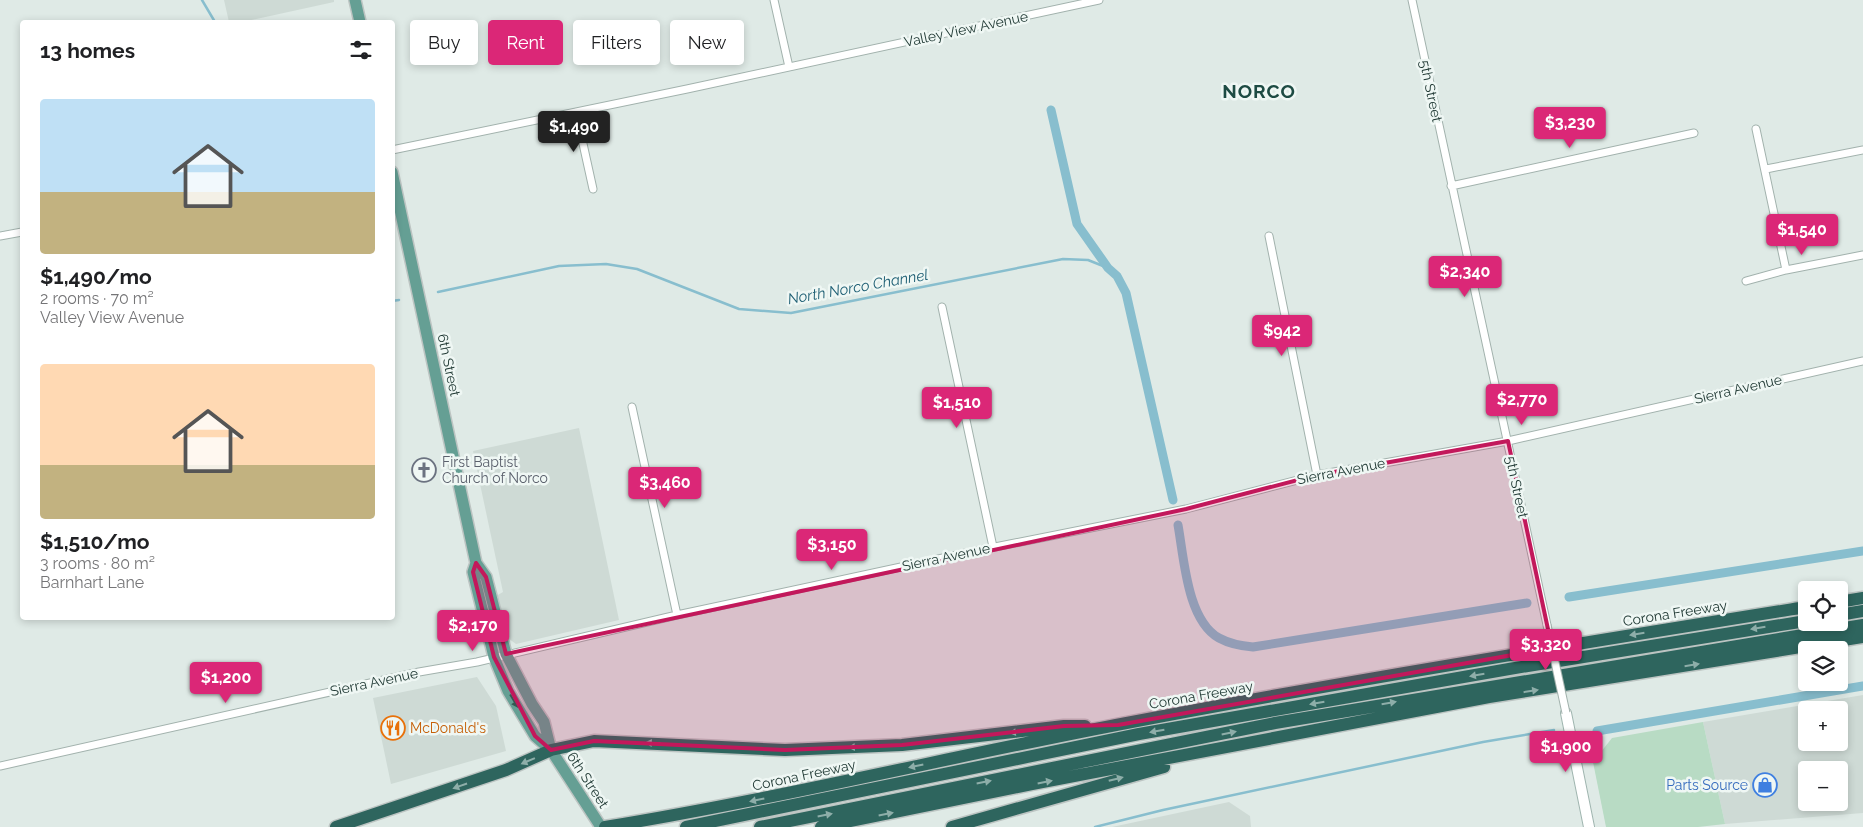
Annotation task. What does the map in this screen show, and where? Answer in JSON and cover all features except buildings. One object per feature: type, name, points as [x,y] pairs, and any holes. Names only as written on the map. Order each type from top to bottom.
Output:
[{"type":"highway","points":[[1848,600],[1863,598]]},
{"type":"highway","name":"Corona Freeway","points":[[603,827],[708,810],[1118,725],[1474,661],[1798,608]]},
{"type":"highway","points":[[1848,614],[1863,611]]},
{"type":"highway","points":[[686,827],[1139,734],[1499,671],[1798,622]]},
{"type":"highway","points":[[760,827],[1274,723],[1863,625]]},
{"type":"highway","points":[[821,827],[1490,697],[1863,637]]},
{"type":"highway","points":[[336,827],[506,770],[550,750],[594,741],[785,750],[902,745],[1064,726],[1118,725]]},
{"type":"highway","points":[[952,827],[1107,782],[1278,738]]},
{"type":"main road","points":[[355,0],[360,20]]},
{"type":"main road","name":"6th Street","points":[[395,186],[476,563],[486,577],[506,654],[544,722],[550,750]]},
{"type":"main road","name":"6th Street","points":[[476,563],[473,572],[494,657],[508,691],[535,736],[550,750],[603,827]]},
{"type":"street","points":[[774,0],[789,67]]},
{"type":"street","name":"Valley View Avenue","points":[[395,149],[1099,0]]},
{"type":"street","name":"5th Street","points":[[1412,0],[1451,186],[1508,440],[1589,827]]},
{"type":"street","points":[[576,112],[593,189]]},
{"type":"street","points":[[1756,129],[1786,270]]},
{"type":"street","points":[[1451,186],[1694,133]]},
{"type":"street","points":[[1766,170],[1863,150]]},
{"type":"street","points":[[0,236],[20,232]]},
{"type":"street","points":[[1269,236],[1317,475]]},
{"type":"street","points":[[1746,281],[1786,270],[1863,255]]},
{"type":"street","points":[[942,307],[993,547]]},
{"type":"street","name":"Sierra Avenue","points":[[0,766],[677,615],[993,547],[1186,509],[1317,475],[1508,440],[1863,361]]},
{"type":"street","points":[[632,407],[677,615]]},
{"type":"highlighted area","points":[[1508,441],[1552,648],[1118,725],[1064,726],[902,745],[785,750],[594,741],[551,750],[535,736],[494,657],[473,572],[476,563],[486,577],[506,654],[1186,509],[1317,475]]},
{"type":"shaded area","points":[[224,0],[334,0],[334,2],[251,20],[229,20]]},
{"type":"shaded area","points":[[579,428],[619,620],[516,644],[508,638],[496,596],[503,592],[473,451]]},
{"type":"shaded area","points":[[477,677],[496,706],[506,751],[391,784],[373,698]]},
{"type":"shaded area","points":[[1863,695],[1863,813],[1725,824],[1703,722],[1798,706],[1798,751],[1848,751],[1848,701],[1827,701]]},
{"type":"shaded area","points":[[1229,802],[1250,816],[1251,827],[1112,827]]},
{"type":"green space","points":[[1703,722],[1725,824],[1698,827],[1606,827],[1593,762],[1612,738]]},
{"type":"waterway","name":"North Norco Channel","points":[[202,0],[214,20]]},
{"type":"waterway","points":[[1051,110],[1077,224],[1108,268],[1117,276],[1126,293],[1173,500]]},
{"type":"waterway","name":"North Norco Channel","points":[[438,292],[559,266],[606,264],[637,269],[739,309],[791,313],[1063,259],[1088,260],[1108,268]]},
{"type":"waterway","name":"North Norco Channel","points":[[395,301],[399,300]]},
{"type":"waterway","points":[[1178,525],[1185,571],[1194,603],[1208,629],[1227,642],[1253,647],[1527,603]]},
{"type":"waterway","points":[[1569,597],[1863,551]]},
{"type":"waterway","points":[[1597,731],[1863,686]]},
{"type":"waterway","points":[[1095,827],[1163,810],[1483,742],[1554,730]]},
{"type":"place","name":"First Baptist Church of Norco","points":[[424,470]]},
{"type":"place","name":"McDonald's","points":[[393,728]]},
{"type":"place","name":"Parts Source","points":[[1765,785]]},
{"type":"district","name":"NORCO","points":[[1259,91]]}]
